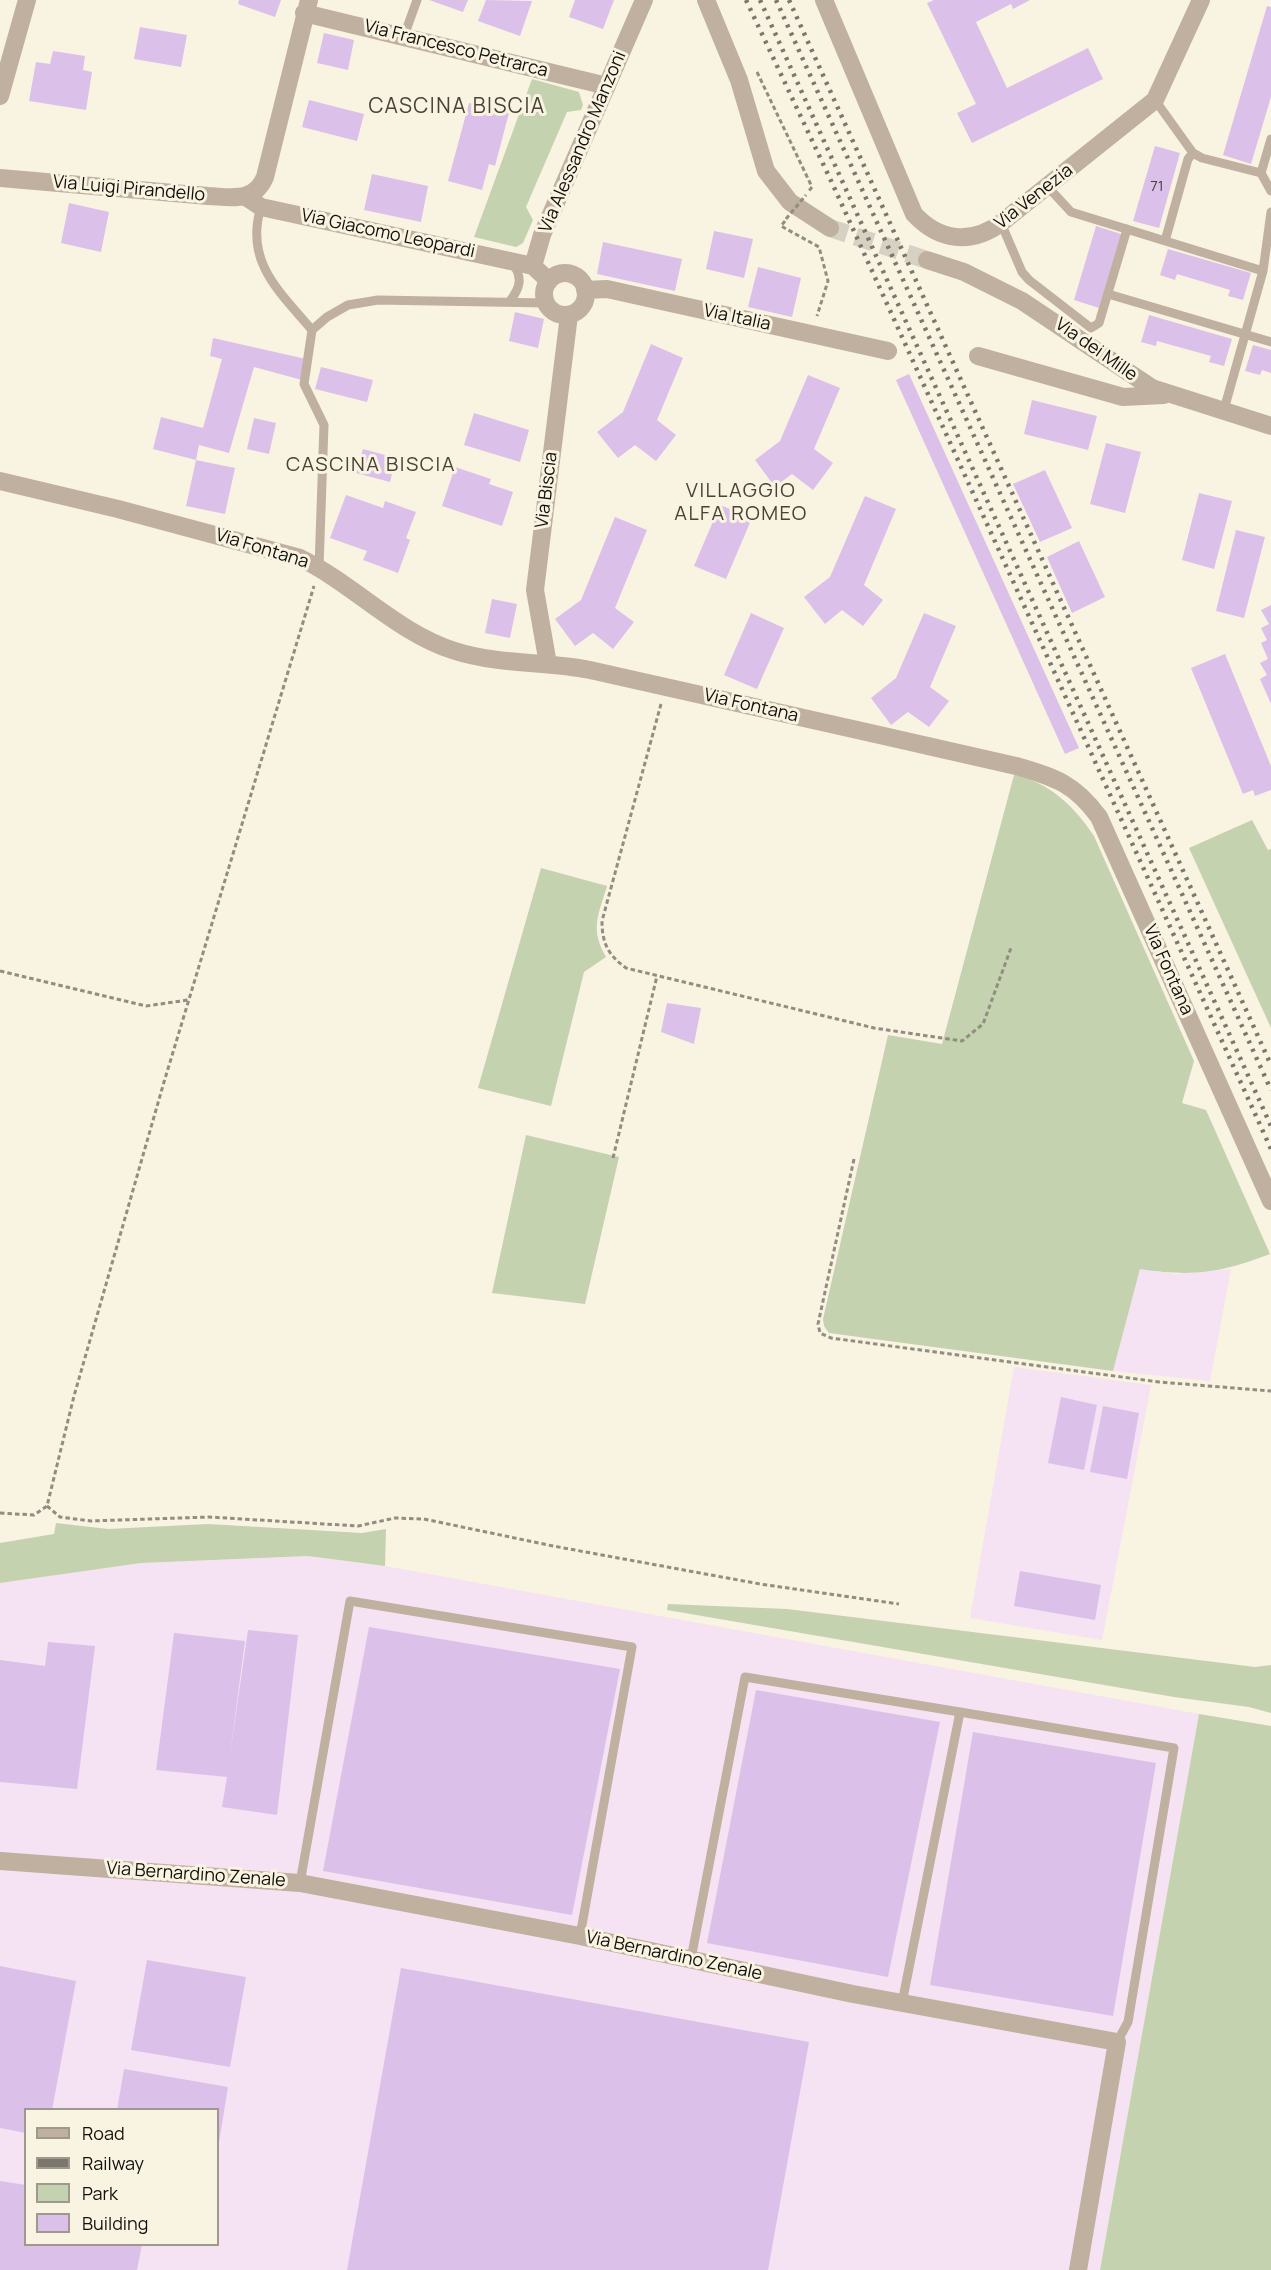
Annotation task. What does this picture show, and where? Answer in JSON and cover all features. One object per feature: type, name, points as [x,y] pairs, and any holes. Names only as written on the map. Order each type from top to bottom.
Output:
[{"type":"street","points":[[0,96],[27,0]]},
{"type":"street","name":"Via Alessandro Manzoni","points":[[533,266],[542,235],[644,0]]},
{"type":"street","points":[[706,0],[739,80],[766,171],[790,202],[830,228]]},
{"type":"street","name":"Via Venezia","points":[[824,0],[914,214],[926,227],[957,237],[974,238],[988,233],[1001,224],[1155,100],[1201,0]]},
{"type":"street","points":[[255,198],[265,177],[306,6]]},
{"type":"street","name":"Via Francesco Petrarca","points":[[306,6],[404,36],[608,86]]},
{"type":"street","name":"Via Luigi Pirandello","points":[[0,178],[255,198]]},
{"type":"street","name":"Via Giacomo Leopardi","points":[[255,198],[533,266]]},
{"type":"street","name":"Via dei Mille","points":[[927,260],[964,272],[1004,291],[1056,322],[1140,382],[1169,395],[1271,426]]},
{"type":"street","points":[[533,266],[549,281]]},
{"type":"street","points":[[567,273],[579,279],[585,290],[584,303],[570,315],[555,313],[546,303],[544,291],[554,276],[567,273]]},
{"type":"street","name":"Via Italia","points":[[585,290],[607,289],[888,351]]},
{"type":"street","name":"Via Biscia","points":[[548,664],[536,590],[570,315]]},
{"type":"street","points":[[978,356],[1123,397],[1169,395]]},
{"type":"street","name":"Via Fontana","points":[[0,481],[281,552],[319,567],[431,641],[455,651],[486,658],[586,669],[1016,766],[1066,783],[1085,798],[1099,817],[1271,1201]]},
{"type":"street","name":"Via Bernardino Zenale","points":[[0,1861],[300,1882],[580,1936],[902,2003],[1117,2042]]},
{"type":"street","points":[[1078,2270],[1117,2042]]},
{"type":"lane","points":[[404,36],[417,0]]},
{"type":"lane","points":[[1155,100],[1193,153],[1202,158],[1261,173]]},
{"type":"lane","points":[[1271,139],[1261,173],[1271,191]]},
{"type":"lane","points":[[1165,241],[1188,159],[1193,153]]},
{"type":"lane","points":[[1048,187],[1071,212],[1263,271]]},
{"type":"lane","points":[[255,198],[258,218],[258,253],[268,278],[312,330]]},
{"type":"lane","points":[[1223,412],[1263,271],[1271,212]]},
{"type":"lane","points":[[1001,224],[1022,272],[1084,325],[1091,328],[1099,323],[1127,229]]},
{"type":"lane","points":[[509,260],[519,272],[520,286],[510,301]]},
{"type":"lane","points":[[1108,294],[1266,341],[1271,336]]},
{"type":"lane","points":[[319,567],[324,425],[304,384],[312,330],[327,317],[348,305],[378,300],[546,303]]},
{"type":"lane","points":[[300,1882],[350,1601],[632,1647],[580,1936]]},
{"type":"lane","points":[[691,1959],[745,1677],[1174,1748],[1128,2022],[1117,2042]]},
{"type":"lane","points":[[902,2003],[960,1712]]},
{"type":"path","points":[[752,62],[812,187],[781,226],[819,247],[828,274],[812,334]]},
{"type":"path","points":[[0,1513],[34,1515],[47,1506],[77,1387],[188,1000],[319,567]]},
{"type":"path","points":[[665,687],[602,928],[606,948],[614,960],[626,968],[874,1028],[962,1041],[983,1023],[1011,948]]},
{"type":"path","points":[[0,970],[146,1006],[188,1000]]},
{"type":"path","points":[[613,1158],[657,975]]},
{"type":"path","points":[[854,1159],[818,1324],[820,1333],[831,1338],[1148,1380],[1271,1391]]},
{"type":"path","points":[[47,1506],[60,1517],[91,1521],[208,1517],[358,1526],[395,1518],[424,1519],[553,1546],[749,1582],[899,1604]]},
{"type":"shaded area","points":[[1140,1269],[1177,1274],[1231,1269],[1210,1381],[1113,1371]]},
{"type":"shaded area","points":[[1014,1367],[1151,1385],[1102,1640],[970,1618]]},
{"type":"shaded area","points":[[308,1556],[385,1566],[1199,1714],[1100,2270],[0,2270],[0,1583],[141,1563]]},
{"type":"green space","points":[[532,79],[579,92],[583,105],[581,110],[567,112],[526,207],[533,220],[523,243],[516,247],[474,237]]},
{"type":"green space","points":[[1014,775],[1038,783],[1060,797],[1094,836],[1194,1061],[1182,1103],[1206,1110],[1270,1254],[1206,1272],[1176,1273],[1140,1269],[1113,1371],[829,1333],[824,1326],[823,1319],[888,1035],[942,1044]]},
{"type":"green space","points":[[1252,820],[1268,850],[1271,849],[1271,1028],[1189,848]]},
{"type":"green space","points":[[541,868],[607,886],[597,922],[598,938],[606,957],[584,972],[551,1106],[478,1088]]},
{"type":"green space","points":[[526,1135],[619,1157],[585,1304],[492,1293]]},
{"type":"green space","points":[[56,1523],[108,1529],[208,1524],[362,1533],[386,1529],[385,1566],[308,1556],[141,1563],[0,1583],[0,1543],[54,1534]]},
{"type":"green space","points":[[668,1604],[787,1609],[1255,1667],[1271,1665],[1271,1713],[1249,1707],[1174,1697],[667,1610]]},
{"type":"green space","points":[[1199,1714],[1271,1726],[1271,2270],[1100,2270]]},
{"type":"building","points":[[239,0],[281,0],[275,17],[238,4]]},
{"type":"building","points":[[429,0],[468,0],[463,12]]},
{"type":"building","points":[[486,0],[532,1],[520,36],[478,21]]},
{"type":"building","points":[[575,0],[614,0],[603,29],[569,17]]},
{"type":"building","points":[[934,0],[1030,0],[1013,9],[1011,4],[976,22],[1007,88],[1088,48],[1103,79],[972,143],[957,113],[976,104],[927,3]]},
{"type":"building","points":[[1267,6],[1271,7],[1271,97],[1251,164],[1223,155]]},
{"type":"building","points":[[140,27],[187,35],[181,67],[134,59]]},
{"type":"building","points":[[324,33],[354,40],[348,70],[317,63]]},
{"type":"building","points":[[53,51],[85,56],[83,70],[92,72],[86,110],[29,101],[36,62],[50,64]]},
{"type":"building","points":[[309,100],[364,114],[357,141],[302,127]]},
{"type":"building","points":[[469,103],[509,113],[495,166],[489,164],[482,190],[448,181]]},
{"type":"building","points":[[1155,146],[1180,153],[1159,228],[1133,221]]},
{"type":"building","points":[[372,174],[428,186],[421,222],[364,210]]},
{"type":"building","points":[[69,203],[109,212],[101,252],[61,243]]},
{"type":"building","points":[[1096,226],[1121,234],[1099,308],[1074,300]]},
{"type":"building","points":[[714,231],[753,239],[744,278],[706,269]]},
{"type":"building","points":[[603,242],[682,259],[675,291],[597,274]]},
{"type":"building","points":[[1168,249],[1251,273],[1243,300],[1228,296],[1230,290],[1177,274],[1175,280],[1160,275]]},
{"type":"building","points":[[758,267],[801,278],[792,317],[748,307]]},
{"type":"building","points":[[515,312],[544,319],[538,348],[509,341]]},
{"type":"building","points":[[1149,315],[1232,339],[1224,366],[1209,362],[1211,356],[1157,341],[1156,346],[1141,342]]},
{"type":"building","points":[[213,338],[306,359],[302,380],[254,367],[229,453],[199,445],[196,460],[153,449],[161,417],[203,428],[222,359],[210,356]]},
{"type":"building","points":[[651,344],[683,358],[657,420],[676,435],[656,461],[635,445],[618,458],[597,432],[623,412]]},
{"type":"building","points":[[1253,345],[1271,350],[1271,373],[1262,370],[1260,375],[1245,371]]},
{"type":"building","points":[[321,367],[373,380],[367,402],[315,389]]},
{"type":"building","points":[[909,374],[1079,748],[1065,754],[896,380]]},
{"type":"building","points":[[808,375],[840,388],[814,449],[833,463],[813,490],[792,474],[775,487],[755,460],[780,441]]},
{"type":"building","points":[[1032,400],[1097,416],[1088,450],[1024,434]]},
{"type":"building","points":[[474,413],[529,430],[520,462],[464,445]]},
{"type":"building","points":[[254,418],[276,423],[269,454],[247,449]]},
{"type":"building","points":[[1106,443],[1141,452],[1125,513],[1090,504]]},
{"type":"building","points":[[363,449],[396,458],[390,482],[356,473]]},
{"type":"building","points":[[196,460],[235,468],[225,514],[186,506]]},
{"type":"building","points":[[455,467],[491,479],[489,484],[513,492],[502,526],[442,506]]},
{"type":"building","points":[[1045,470],[1072,528],[1040,542],[1013,484]]},
{"type":"building","points":[[1199,493],[1232,501],[1214,569],[1182,560]]},
{"type":"building","points":[[346,495],[383,508],[385,501],[416,512],[406,538],[410,540],[398,573],[363,560],[367,551],[330,538]]},
{"type":"building","points":[[865,496],[896,509],[864,585],[883,600],[863,626],[842,610],[825,624],[804,597],[830,577]]},
{"type":"building","points":[[720,505],[752,518],[726,579],[694,566]]},
{"type":"building","points":[[615,517],[647,530],[615,608],[634,622],[613,649],[593,633],[575,646],[555,619],[581,600]]},
{"type":"building","points":[[1236,530],[1265,537],[1244,618],[1216,611]]},
{"type":"building","points":[[1079,541],[1105,597],[1072,613],[1047,557]]},
{"type":"building","points":[[492,599],[517,604],[510,638],[485,633]]},
{"type":"building","points":[[1271,605],[1271,704],[1260,679],[1267,675],[1260,663],[1268,659],[1261,643],[1267,640],[1261,628],[1269,624],[1261,610]]},
{"type":"building","points":[[751,613],[784,628],[757,689],[724,675]]},
{"type":"building","points":[[924,613],[956,626],[930,687],[949,701],[929,727],[908,712],[891,725],[871,698],[896,678]]},
{"type":"building","points":[[1225,654],[1271,766],[1271,790],[1255,796],[1253,790],[1243,794],[1191,668]]},
{"type":"building","points":[[667,1003],[701,1008],[694,1044],[661,1032]]},
{"type":"building","points":[[1061,1397],[1097,1405],[1084,1470],[1048,1463]]},
{"type":"building","points":[[1103,1406],[1139,1413],[1127,1479],[1090,1472]]},
{"type":"building","points":[[1020,1571],[1101,1585],[1095,1620],[1014,1606]]},
{"type":"building","points":[[369,1627],[620,1669],[572,1915],[323,1871]]},
{"type":"building","points":[[248,1630],[298,1635],[277,1815],[222,1807],[227,1777],[156,1770],[174,1633],[245,1641],[230,1755]]},
{"type":"building","points":[[48,1642],[95,1646],[77,1789],[0,1782],[0,1660],[45,1666]]},
{"type":"building","points":[[756,1690],[940,1722],[888,1977],[707,1943]]},
{"type":"building","points":[[973,1732],[1156,1763],[1113,2016],[930,1985]]},
{"type":"building","points":[[147,1960],[246,1977],[230,2067],[131,2050]]},
{"type":"building","points":[[0,1966],[76,1981],[52,2108],[24,2108],[24,2133],[0,2128]]},
{"type":"building","points":[[401,1968],[809,2042],[768,2270],[347,2270]]},
{"type":"building","points":[[124,2069],[228,2087],[219,2142],[219,2108],[117,2108]]},
{"type":"building","points":[[0,2181],[24,2185],[24,2246],[142,2246],[137,2270],[0,2270]]},
{"type":"tunnel","points":[[830,228],[927,260]]},
{"type":"railway","points":[[746,0],[833,185],[1271,1149]]},
{"type":"railway","points":[[760,0],[1271,1126]]},
{"type":"railway","points":[[776,0],[1271,1090]]},
{"type":"railway","points":[[789,0],[1271,1065]]},
{"type":"district","name":"CASCINA BISCIA","points":[[457,107]]},
{"type":"district","name":"CASCINA BISCIA","points":[[371,465]]},
{"type":"district","name":"VILLAGGIO ALFA ROMEO","points":[[741,502]]}]
